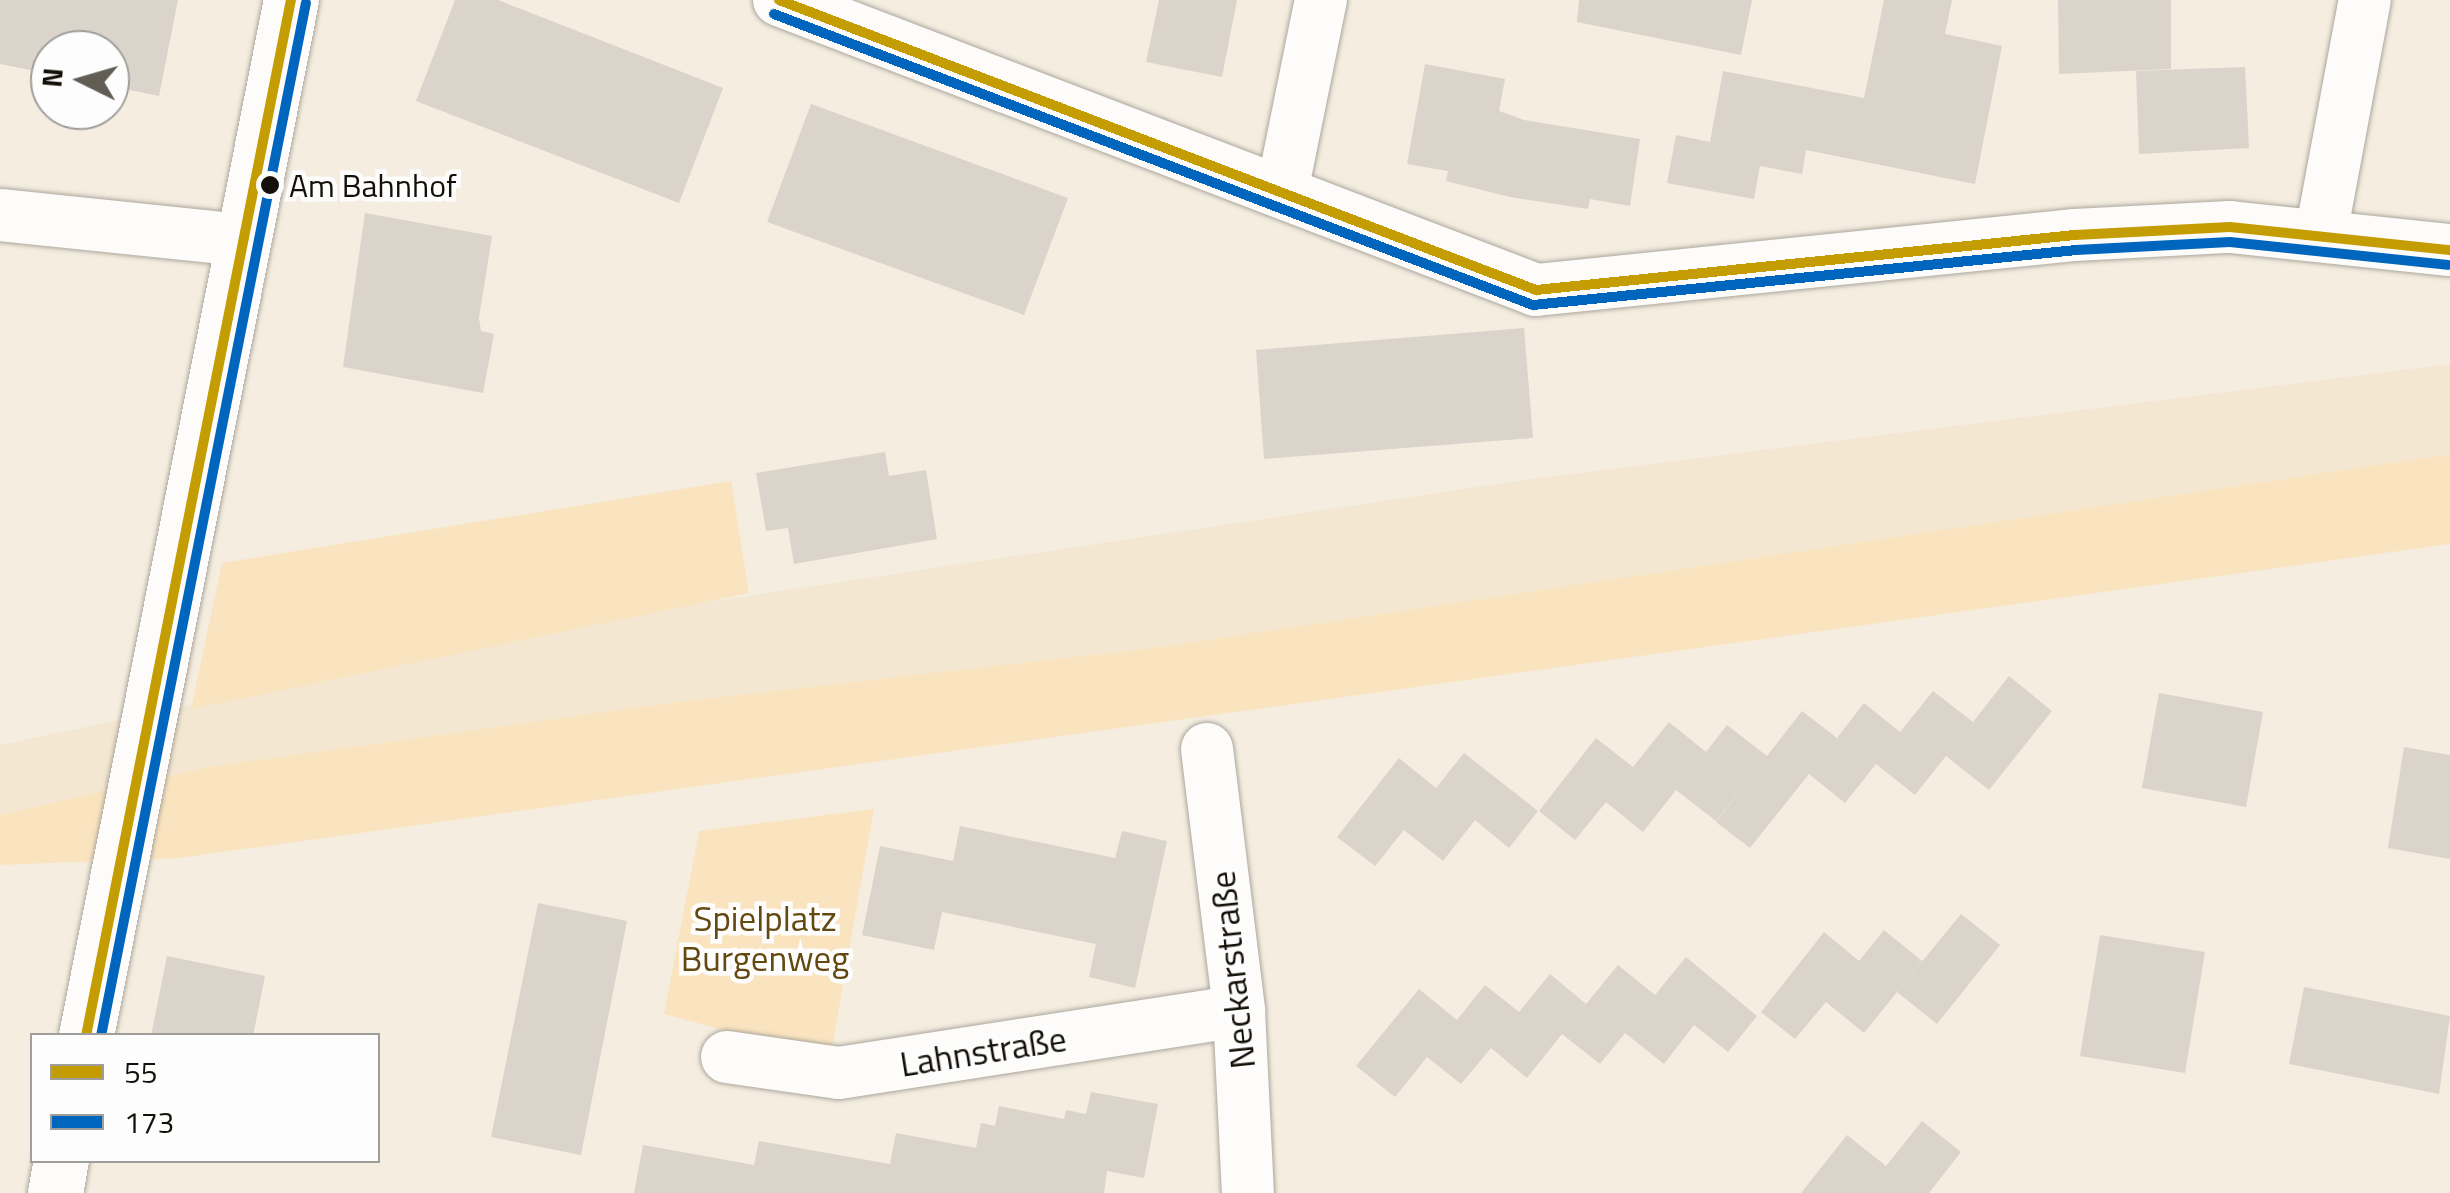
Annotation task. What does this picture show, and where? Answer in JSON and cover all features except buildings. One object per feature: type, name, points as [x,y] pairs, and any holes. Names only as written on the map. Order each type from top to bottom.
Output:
[{"type":"street","points":[[87,1033],[291,0]]},
{"type":"street","points":[[779,0],[1536,290],[2075,235],[2230,228],[2321,234],[2450,250]]},
{"type":"street","points":[[1282,190],[1321,0]]},
{"type":"street","points":[[2321,234],[2365,0]]},
{"type":"street","points":[[0,215],[244,240]]},
{"type":"street","name":"Neckarstraße","points":[[1207,748],[1239,1011],[1248,1193]]},
{"type":"street","name":"Lahnstraße","points":[[726,1057],[838,1073],[1239,1011]]},
{"type":"street","points":[[55,1193],[61,1163]]},
{"type":"shaded area","points":[[2450,364],[2450,454],[1153,648],[676,702],[207,767],[0,815],[0,745],[627,614],[1531,479]]},
{"type":"green space","points":[[2450,454],[2450,544],[179,858],[0,865],[0,815],[207,767],[676,702],[1153,648]]},
{"type":"green space","points":[[731,481],[749,593],[191,709],[222,563]]},
{"type":"green space","name":"Spielplatz Burgenweg","points":[[874,809],[830,1059],[664,1014],[699,831]]},
{"type":"transit line","name":"55","points":[[87,1033],[291,0]]},
{"type":"transit line","name":"55","points":[[779,0],[1536,290],[2075,235],[2230,227],[2450,250]]},
{"type":"transit line","name":"173","points":[[102,1033],[306,3]]},
{"type":"transit line","name":"173","points":[[774,14],[1533,305],[2076,250],[2230,242],[2448,265]]},
{"type":"place","name":"Am Bahnhof","points":[[270,185]]}]
